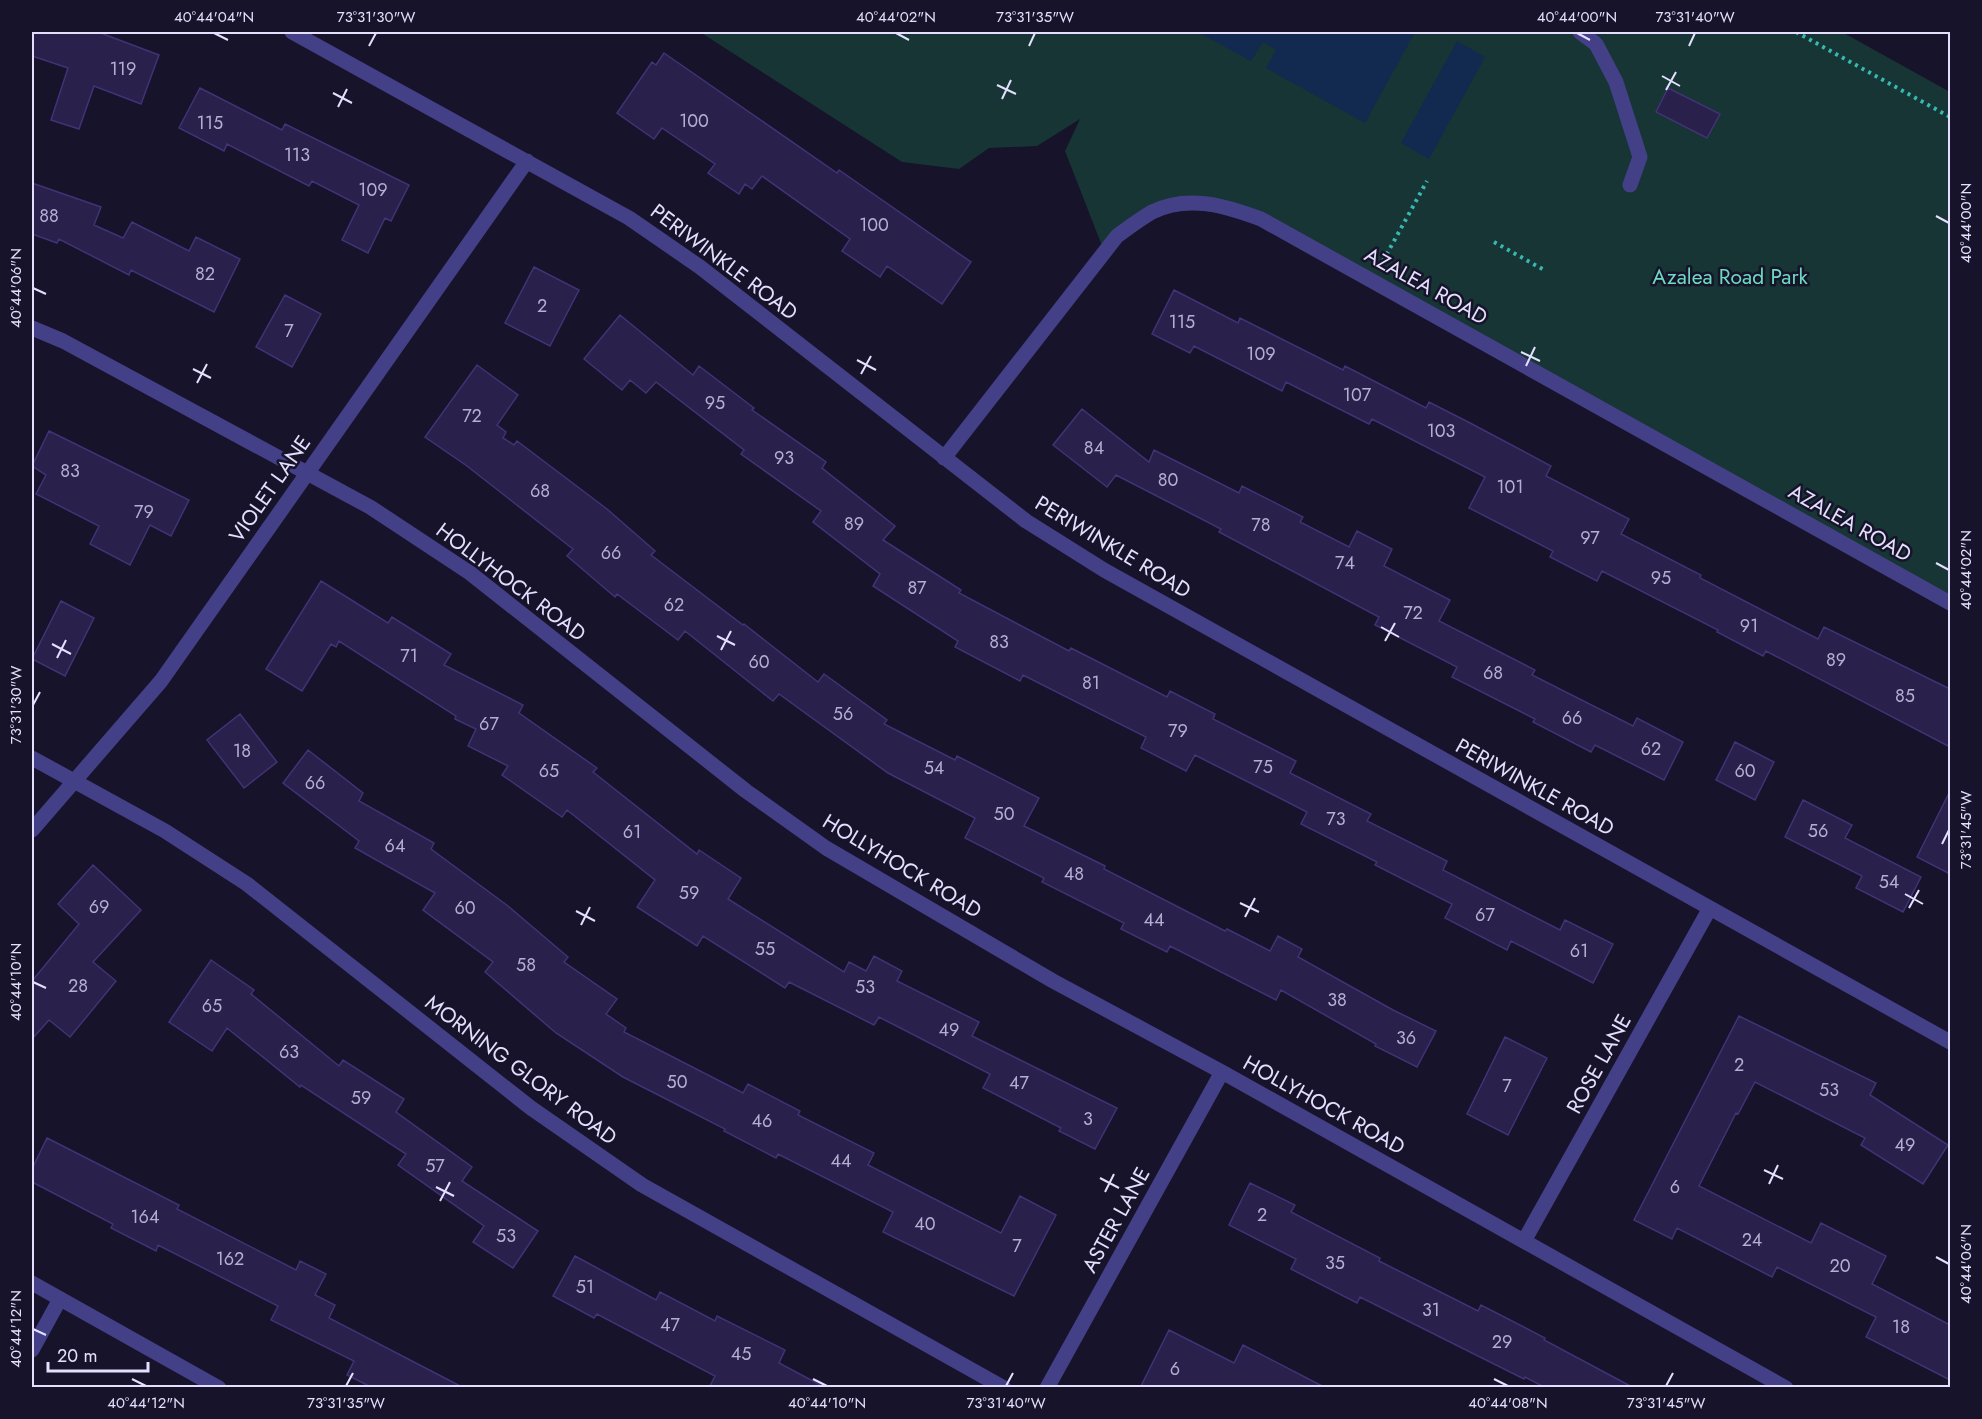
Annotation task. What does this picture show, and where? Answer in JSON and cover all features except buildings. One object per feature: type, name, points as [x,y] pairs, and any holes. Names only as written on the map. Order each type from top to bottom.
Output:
[{"type":"street","name":"PERIWINKLE ROAD","points":[[292,32],[629,218],[700,267],[1026,521],[1104,570],[1950,1042]]},
{"type":"street","points":[[1580,32],[1596,44],[1616,82],[1640,157],[1630,185]]},
{"type":"street","name":"VIOLET LANE","points":[[32,830],[161,681],[527,161]]},
{"type":"street","name":"AZALEA ROAD","points":[[944,458],[1117,236],[1153,212],[1172,206],[1204,202],[1261,219],[1950,603]]},
{"type":"street","name":"HOLLYHOCK ROAD","points":[[32,328],[63,340],[370,507],[470,573],[746,791],[826,848],[1053,981],[1222,1072],[1786,1388]]},
{"type":"street","name":"MORNING GLORY ROAD","points":[[32,758],[165,831],[248,884],[531,1108],[642,1185],[1004,1388]]},
{"type":"street","name":"ROSE LANE","points":[[1524,1241],[1710,908]]},
{"type":"street","name":"ASTER LANE","points":[[1047,1388],[1222,1072]]},
{"type":"street","points":[[32,1283],[219,1388]]},
{"type":"street","points":[[32,1350],[60,1299]]},
{"type":"path","points":[[1797,32],[1950,117]]},
{"type":"path","points":[[1373,280],[1427,181]]},
{"type":"path","points":[[1494,242],[1546,271]]},
{"type":"green space","name":"Azalea Road Park","points":[[700,32],[1842,32],[1950,92],[1950,603],[1261,219],[1172,206],[1104,251],[1065,151],[1080,119],[1037,146],[989,148],[959,169],[902,162]]},
{"type":"water","points":[[1198,32],[1415,32],[1365,123],[1266,68],[1276,50],[1263,42],[1251,61]]},
{"type":"water","points":[[1457,41],[1485,57],[1429,159],[1401,143]]}]
